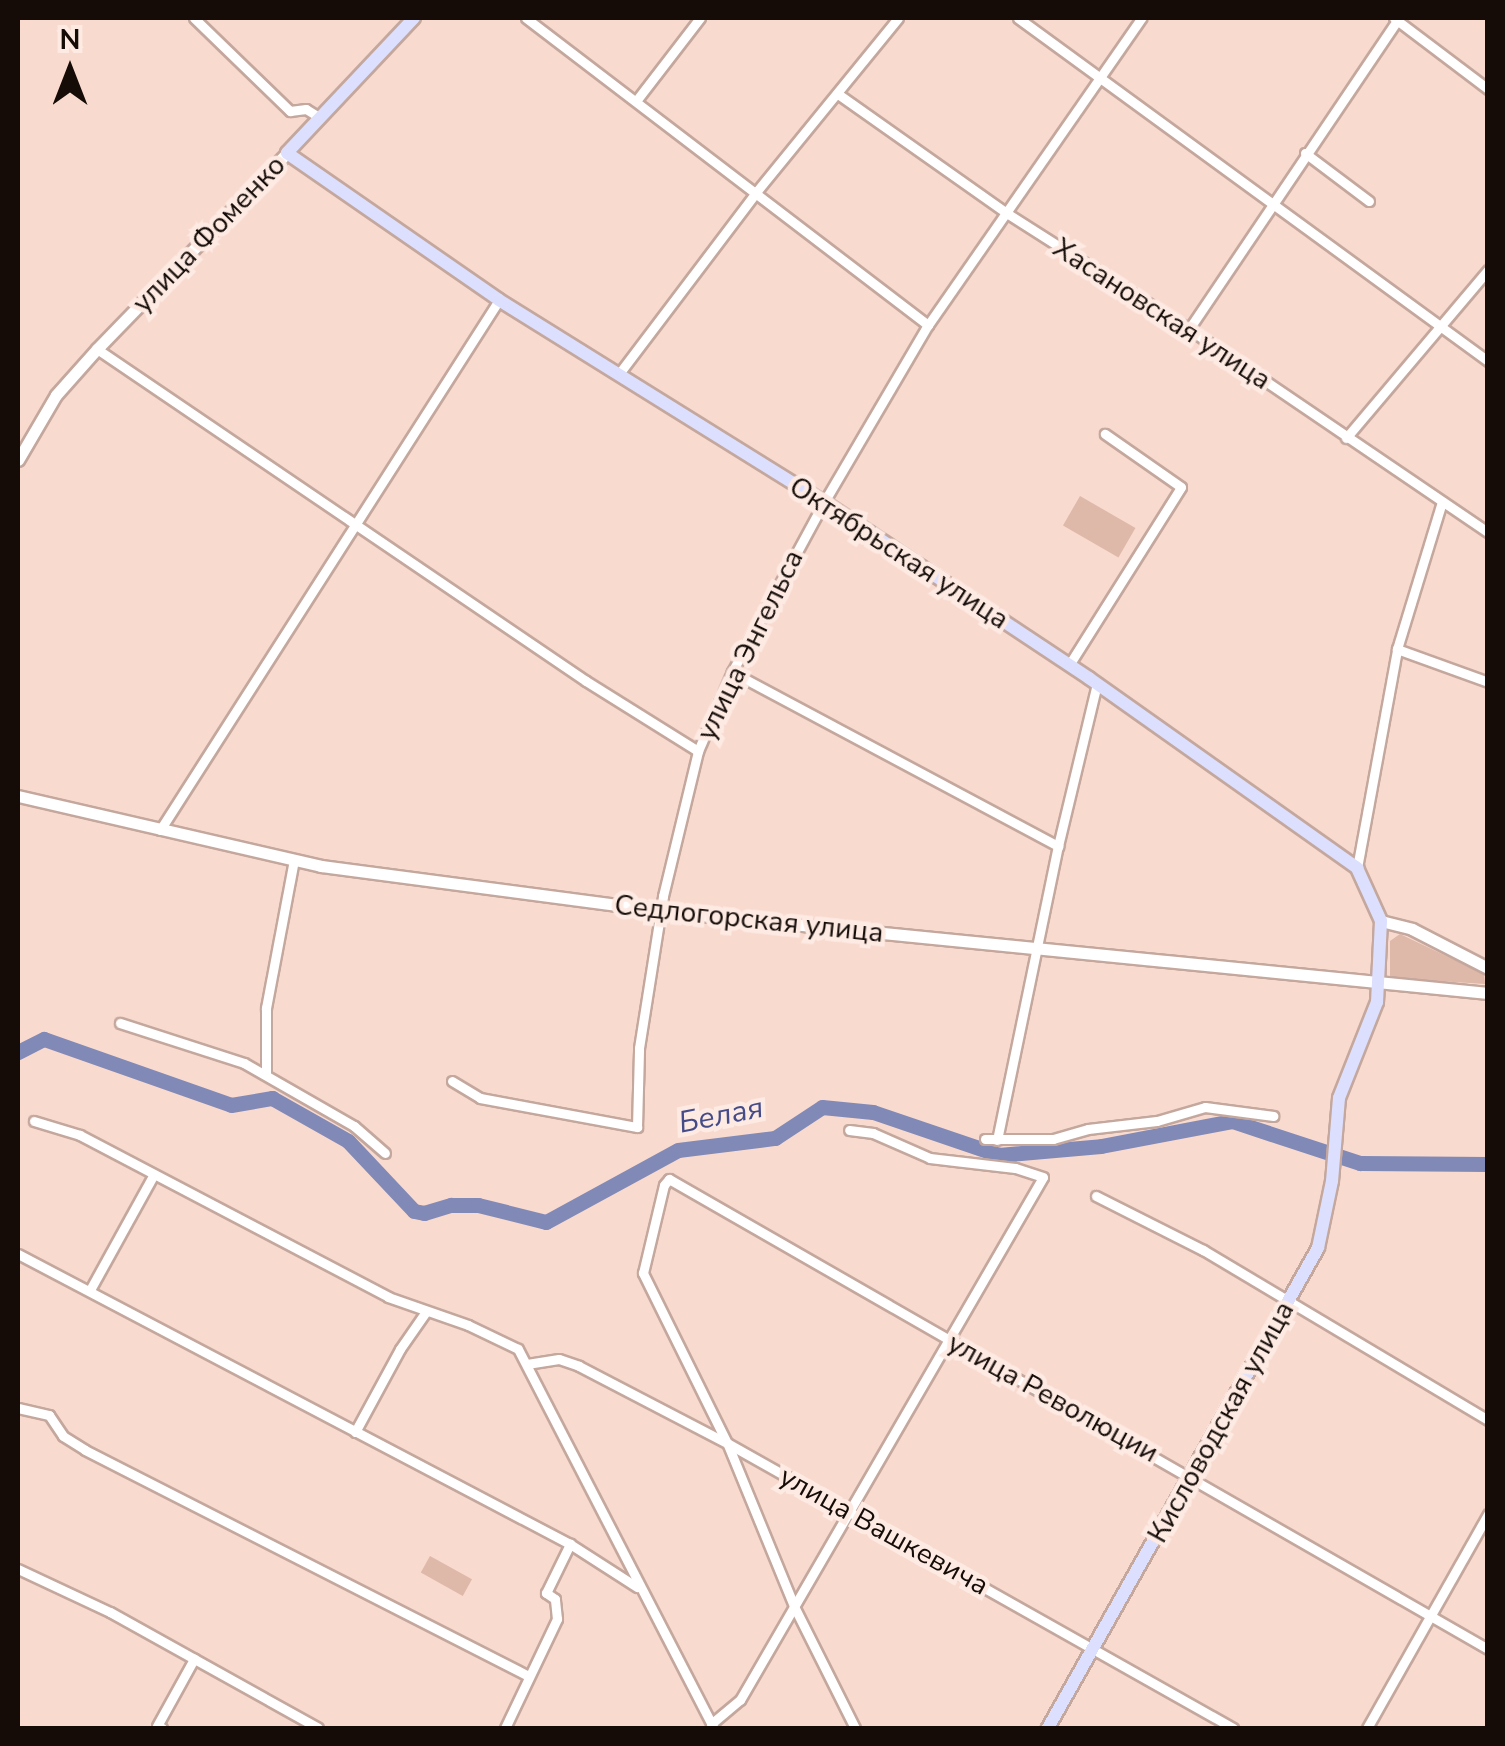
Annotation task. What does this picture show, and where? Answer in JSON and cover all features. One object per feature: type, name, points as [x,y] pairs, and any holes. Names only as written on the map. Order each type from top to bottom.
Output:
[{"type":"main road","name":"улица Фоменко","points":[[287,153],[414,18]]},
{"type":"main road","name":"Октябрьская улица","points":[[287,153],[499,300],[824,502],[1098,684],[1357,868],[1381,920]]},
{"type":"main road","name":"Кисловодская улица","points":[[1048,1728],[1318,1248],[1332,1181],[1340,1098],[1371,1019],[1380,984],[1381,920]]},
{"type":"street","points":[[194,18],[290,111],[306,109],[319,117]]},
{"type":"street","points":[[526,18],[928,325]]},
{"type":"street","points":[[636,101],[700,18]]},
{"type":"street","points":[[618,375],[757,191],[898,18]]},
{"type":"street","points":[[1018,18],[1488,361]]},
{"type":"street","name":"улица Энгельса","points":[[452,1080],[480,1098],[637,1127],[640,1048],[661,911],[698,750],[732,672],[824,502],[928,325],[1141,18]]},
{"type":"street","points":[[1189,329],[1396,18],[1488,89]]},
{"type":"street","name":"Хасановская улица","points":[[838,94],[1005,212],[1189,329],[1488,532]]},
{"type":"street","name":"улица Фоменко","points":[[18,460],[56,395],[96,349],[287,153]]},
{"type":"street","points":[[1305,154],[1369,201]]},
{"type":"street","points":[[1346,438],[1488,270]]},
{"type":"street","points":[[160,830],[499,300]]},
{"type":"street","points":[[96,349],[586,682],[698,750]]},
{"type":"street","points":[[1068,664],[1181,488],[1105,434]]},
{"type":"street","points":[[1357,868],[1398,648],[1442,502]]},
{"type":"street","points":[[1398,648],[1488,682]]},
{"type":"street","points":[[732,672],[1058,846]]},
{"type":"street","points":[[996,1140],[1058,846],[1098,684]]},
{"type":"street","name":"Седлогорская улица","points":[[18,796],[294,860],[661,911],[1488,993]]},
{"type":"street","points":[[266,1075],[266,1008],[294,860]]},
{"type":"street","points":[[1381,920],[1412,930],[1488,968]]},
{"type":"street","points":[[120,1023],[244,1063],[354,1126],[385,1153]]},
{"type":"street","points":[[985,1138],[1053,1139],[1088,1129],[1158,1122],[1205,1107],[1273,1116]]},
{"type":"street","points":[[34,1120],[80,1135],[326,1266],[425,1313],[444,1316],[518,1350],[712,1726],[740,1700],[1043,1177],[1014,1168],[930,1158],[873,1133],[849,1130]]},
{"type":"street","points":[[90,1290],[154,1174]]},
{"type":"street","name":"улица Революции","points":[[726,1443],[642,1273],[664,1184],[670,1179],[1488,1649]]},
{"type":"street","points":[[1096,1196],[1203,1250],[1488,1420]]},
{"type":"street","points":[[18,1254],[570,1544],[640,1588]]},
{"type":"street","points":[[355,1432],[400,1349],[425,1313]]},
{"type":"street","name":"улица Вашкевича","points":[[528,1364],[559,1359],[579,1366],[726,1443],[1233,1728]]},
{"type":"street","points":[[18,1408],[49,1415],[63,1436],[85,1450],[526,1675]]},
{"type":"street","points":[[726,1443],[794,1606],[855,1728]]},
{"type":"street","points":[[1367,1728],[1488,1514]]},
{"type":"street","points":[[504,1728],[526,1675],[558,1616],[554,1599],[546,1592],[570,1544]]},
{"type":"street","points":[[18,1569],[318,1728]]},
{"type":"street","points":[[162,1728],[157,1726],[194,1659]]},
{"type":"shaded area","points":[[1080,496],[1135,528],[1118,557],[1063,525]]},
{"type":"shaded area","points":[[1400,934],[1484,974],[1485,984],[1390,978],[1390,941]]},
{"type":"shaded area","points":[[430,1556],[472,1579],[463,1596],[421,1573]]},
{"type":"waterway","name":"Белая","points":[[18,1052],[44,1039],[231,1105],[272,1098],[348,1141],[414,1211],[424,1213],[451,1205],[478,1205],[546,1222],[678,1150],[775,1138],[822,1107],[873,1112],[999,1155],[1101,1146],[1232,1121],[1360,1163],[1488,1164]]}]
